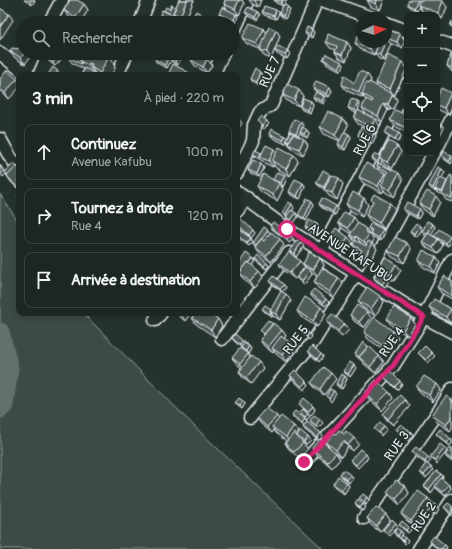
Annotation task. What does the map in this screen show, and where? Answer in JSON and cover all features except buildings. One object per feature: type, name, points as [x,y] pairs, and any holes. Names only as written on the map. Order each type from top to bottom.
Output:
[{"type":"street","points":[[53,16],[62,0]]},
{"type":"street","points":[[143,16],[149,0]]},
{"type":"street","points":[[240,18],[248,0]]},
{"type":"street","name":"RUE 7","points":[[240,167],[253,141],[254,125],[260,112],[271,105],[317,0]]},
{"type":"street","points":[[322,0],[356,12]]},
{"type":"street","points":[[392,25],[404,29]]},
{"type":"street","points":[[440,42],[452,46]]},
{"type":"street","points":[[0,53],[24,72]]},
{"type":"street","points":[[27,72],[31,60]]},
{"type":"street","points":[[118,72],[124,60]]},
{"type":"street","points":[[214,72],[220,60]]},
{"type":"street","name":"RUE 6","points":[[322,250],[386,129],[404,90]]},
{"type":"street","points":[[440,142],[452,118]]},
{"type":"street","points":[[0,139],[10,158],[16,164]]},
{"type":"street","name":"RUE 5","points":[[250,418],[313,342],[361,276],[432,156]]},
{"type":"street","name":"AVENUE KAFUBU","points":[[242,195],[299,237],[322,250],[424,317],[452,332]]},
{"type":"street","points":[[222,339],[280,265],[299,237]]},
{"type":"street","name":"RUE 4","points":[[304,462],[393,366],[424,317],[452,260]]},
{"type":"street","name":"RUE 3","points":[[364,518],[439,411],[452,389]]},
{"type":"street","name":"RUE 2","points":[[419,549],[452,500]]},
{"type":"shaded area","points":[[0,194],[16,218],[16,316],[86,316],[195,427],[323,549],[0,549]]},
{"type":"waterway","points":[[0,332],[9,368],[4,405],[0,409]]},
{"type":"route","points":[[287,229],[322,250],[424,317],[393,366],[304,462]]}]
